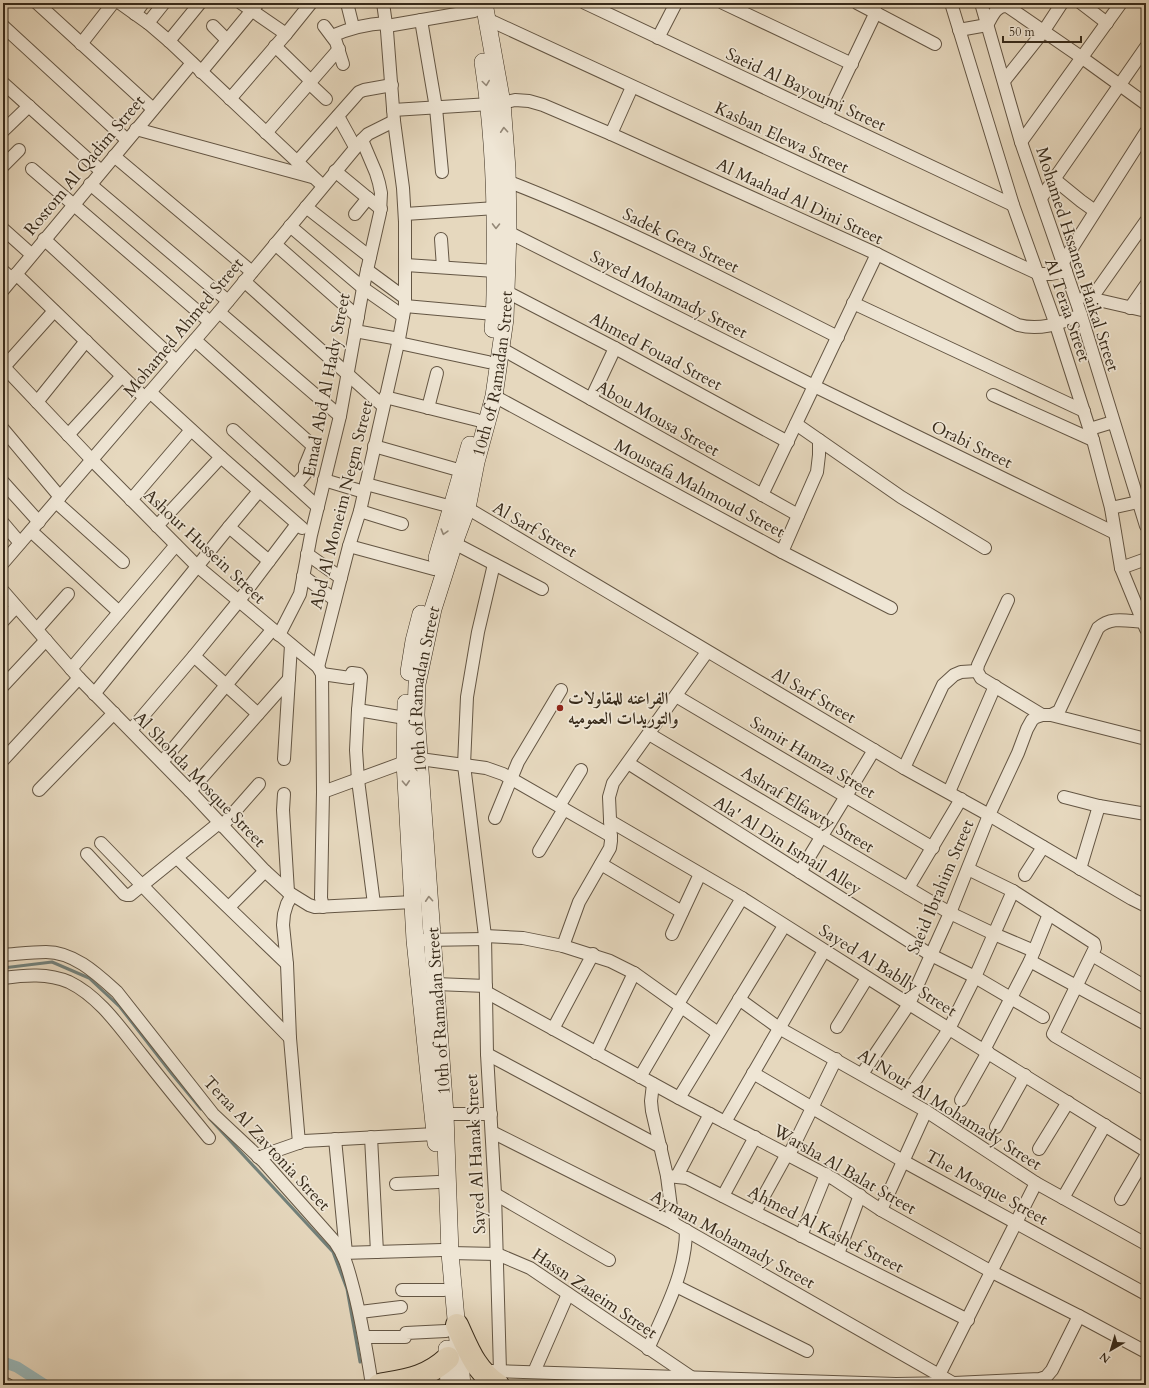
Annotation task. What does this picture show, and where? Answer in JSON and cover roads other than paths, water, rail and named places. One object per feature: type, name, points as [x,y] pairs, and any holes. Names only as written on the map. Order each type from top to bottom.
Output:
[{"type":"highway","points":[[452,1328],[473,1360],[493,1376]]},
{"type":"highway","points":[[379,1385],[421,1376],[440,1366],[448,1358]]},
{"type":"main road","name":"10th of Ramadan Street","points":[[450,1385],[448,1358],[452,1328],[446,1251],[415,940],[413,902],[412,761],[418,684],[433,609],[454,543],[459,507],[468,473],[494,396],[502,349],[507,292],[507,181],[496,103],[479,9]]},
{"type":"main road","name":"10th of Ramadan Street","points":[[468,473],[488,362],[494,314],[496,103]]},
{"type":"main road","name":"10th of Ramadan Street","points":[[459,507],[434,569],[414,641],[408,681],[405,718],[412,761],[432,941],[445,1114],[446,1251],[444,1290],[462,1385]]},
{"type":"street","points":[[37,3],[153,109]]},
{"type":"street","points":[[81,44],[113,3]]},
{"type":"street","points":[[120,3],[148,23],[169,41],[319,182]]},
{"type":"street","points":[[135,14],[143,3]]},
{"type":"street","points":[[148,23],[164,3]]},
{"type":"street","points":[[169,41],[200,3]]},
{"type":"street","points":[[241,3],[255,7],[286,34]]},
{"type":"street","points":[[230,99],[311,3]]},
{"type":"street","points":[[347,3],[353,27]]},
{"type":"street","name":"Abd Al Moneim Negm Street","points":[[323,907],[321,898],[323,792],[320,670],[335,600],[360,511],[399,341],[404,307],[406,264],[405,214],[394,115],[387,24],[383,3]]},
{"type":"street","name":"Saeid Al Bayoumi Street","points":[[585,3],[1013,205]]},
{"type":"street","points":[[658,38],[676,3]]},
{"type":"street","points":[[723,3],[852,64]]},
{"type":"street","points":[[857,3],[935,44]]},
{"type":"street","name":"Al Teraa Street","points":[[951,3],[1013,205],[1039,274],[1092,435],[1111,508],[1121,568],[1145,625]]},
{"type":"street","name":"Mohamed Hssanen Haikal Street","points":[[981,3],[1021,142],[1081,315],[1114,422],[1140,490],[1138,502],[1146,526]]},
{"type":"street","points":[[1004,81],[1043,32],[1062,3]]},
{"type":"street","points":[[1081,3],[1107,23]]},
{"type":"street","points":[[1021,142],[1121,3]]},
{"type":"street","points":[[959,30],[987,25],[998,8],[1005,6],[1081,57],[1146,104]]},
{"type":"street","points":[[201,72],[255,7]]},
{"type":"street","points":[[332,36],[353,27],[372,23],[387,24],[421,20],[479,9]]},
{"type":"street","name":"Kasban Elewa Street","points":[[479,9],[632,87],[1039,274],[1051,274],[1064,266]]},
{"type":"street","points":[[826,117],[876,12]]},
{"type":"street","points":[[421,20],[436,108],[442,172]]},
{"type":"street","points":[[3,26],[127,140]]},
{"type":"street","points":[[213,26],[227,40]]},
{"type":"street","points":[[324,26],[332,36],[339,49],[343,64]]},
{"type":"street","points":[[275,46],[326,99]]},
{"type":"street","points":[[1041,198],[1146,47]]},
{"type":"street","points":[[266,133],[339,49]]},
{"type":"street","name":"Rostom Al Qadim Street","points":[[3,290],[10,275],[44,239],[192,63]]},
{"type":"street","points":[[3,83],[101,171]]},
{"type":"street","points":[[297,162],[361,90],[392,85]]},
{"type":"street","points":[[612,134],[632,87]]},
{"type":"street","name":"Al Maahad Al Dini Street","points":[[496,103],[515,100],[529,101],[543,105],[612,134],[877,254],[1018,325],[1036,328],[1056,325],[1081,315]]},
{"type":"street","name":"Mohamed Ahmed Street","points":[[3,563],[219,312],[306,206],[319,182],[335,171],[358,143],[394,115],[436,108],[496,103]]},
{"type":"street","points":[[3,131],[29,106]]},
{"type":"street","name":"Emad Abd Al Hady Street","points":[[162,762],[226,685],[276,632],[300,594],[311,535],[340,416],[363,288],[381,209],[381,193],[376,173],[358,143],[338,116]]},
{"type":"street","points":[[136,129],[319,182]]},
{"type":"street","points":[[1064,266],[1095,211],[1146,132]]},
{"type":"street","points":[[3,166],[19,150]]},
{"type":"street","points":[[114,156],[248,277],[348,374],[384,402],[428,408],[477,420]]},
{"type":"street","points":[[32,169],[210,322]]},
{"type":"street","points":[[335,171],[381,209]]},
{"type":"street","points":[[1054,179],[1095,211]]},
{"type":"street","name":"Sadek Gera Street","points":[[507,181],[589,215],[644,240],[838,337]]},
{"type":"street","points":[[90,184],[228,301]]},
{"type":"street","points":[[355,214],[368,198]]},
{"type":"street","points":[[306,206],[370,258]]},
{"type":"street","points":[[405,214],[496,208]]},
{"type":"street","points":[[1091,298],[1146,221]]},
{"type":"street","points":[[290,226],[363,288],[404,307],[494,314]]},
{"type":"street","points":[[3,229],[31,254]]},
{"type":"street","name":"Sayed Mohamady Street","points":[[508,232],[814,386]]},
{"type":"street","points":[[44,239],[176,361]]},
{"type":"street","points":[[442,239],[443,267]]},
{"type":"street","points":[[275,244],[358,317]]},
{"type":"street","points":[[762,495],[877,254]]},
{"type":"street","points":[[406,264],[495,271]]},
{"type":"street","points":[[367,270],[404,307]]},
{"type":"street","points":[[10,275],[54,311],[122,376],[191,430],[311,535]]},
{"type":"street","points":[[1130,308],[1146,285]]},
{"type":"street","name":"Ahmed Fouad Street","points":[[507,292],[615,348],[788,442]]},
{"type":"street","points":[[1074,295],[1146,311]]},
{"type":"street","points":[[853,303],[1084,411]]},
{"type":"street","points":[[4,367],[54,311]]},
{"type":"street","points":[[219,312],[340,416]]},
{"type":"street","points":[[355,331],[488,362]]},
{"type":"street","points":[[195,340],[312,445],[312,449],[305,466],[305,474],[295,486]]},
{"type":"street","points":[[37,402],[86,341]]},
{"type":"street","points":[[591,399],[615,348]]},
{"type":"street","name":"Abou Mousa Street","points":[[502,349],[798,515]]},
{"type":"street","name":"Ashour Hussein Street","points":[[4,367],[92,460],[197,566],[320,670]]},
{"type":"street","points":[[428,408],[437,373]]},
{"type":"street","points":[[68,435],[122,376]]},
{"type":"street","name":"Orabi Street","points":[[814,386],[1115,533]]},
{"type":"street","name":"Moustafa Mahmoud Street","points":[[494,396],[782,552],[891,608]]},
{"type":"street","points":[[993,396],[1092,435],[1114,422]]},
{"type":"street","points":[[796,424],[901,497],[985,548]]},
{"type":"street","points":[[3,429],[58,500],[123,562]]},
{"type":"street","points":[[131,500],[191,430]]},
{"type":"street","points":[[232,430],[318,507]]},
{"type":"street","points":[[782,552],[817,472],[820,454],[819,440]]},
{"type":"street","points":[[374,446],[468,473]]},
{"type":"street","points":[[157,526],[221,457]]},
{"type":"street","name":"Al Sarf Street","points":[[324,480],[459,507],[904,768],[949,792],[1146,906]]},
{"type":"street","points":[[3,482],[35,527],[119,612]]},
{"type":"street","points":[[94,694],[228,527],[259,491]]},
{"type":"street","points":[[1111,508],[1138,502]]},
{"type":"street","points":[[360,511],[402,524]]},
{"type":"street","points":[[3,522],[20,543]]},
{"type":"street","points":[[131,730],[238,602],[297,524]]},
{"type":"street","points":[[228,527],[269,561]]},
{"type":"street","points":[[454,543],[542,588]]},
{"type":"street","points":[[3,760],[75,674],[119,612],[176,545]]},
{"type":"street","points":[[349,546],[434,569]]},
{"type":"street","points":[[307,554],[341,578]]},
{"type":"street","points":[[1121,568],[1146,559]]},
{"type":"street","name":"Sayed Al Hanak Street","points":[[493,1376],[497,1254],[487,1054],[485,938],[464,765],[467,697],[478,632],[494,564]]},
{"type":"street","points":[[303,576],[335,600]]},
{"type":"street","name":"Al Shohda Mosque Street","points":[[3,591],[75,674],[190,791],[264,871],[290,894],[315,907],[413,902]]},
{"type":"street","points":[[37,629],[68,594]]},
{"type":"street","points":[[1008,600],[978,665],[977,671],[981,678],[1046,715],[1146,739]]},
{"type":"street","points":[[3,621],[16,607]]},
{"type":"street","name":"Saeid Ibrahim Street","points":[[862,1074],[908,1004],[950,913],[989,815],[1032,720],[1036,717],[1059,711],[1098,628],[1109,621],[1145,625]]},
{"type":"street","points":[[3,686],[46,640]]},
{"type":"street","points":[[284,758],[291,645]]},
{"type":"street","points":[[563,946],[579,902],[610,848],[611,836],[609,797],[611,788],[707,652]]},
{"type":"street","points":[[194,656],[258,714]]},
{"type":"street","points":[[320,670],[350,678],[352,672],[360,675],[356,750],[358,780],[374,904]]},
{"type":"street","points":[[904,768],[943,685],[954,675],[969,670],[977,671]]},
{"type":"street","points":[[190,791],[289,679]]},
{"type":"street","points":[[949,792],[995,686]]},
{"type":"street","points":[[495,818],[518,762],[561,690]]},
{"type":"street","name":"Samir Hamza Street","points":[[676,696],[933,848]]},
{"type":"street","points":[[358,710],[405,718]]},
{"type":"street","points":[[39,790],[114,713]]},
{"type":"street","name":"Ashraf Elfawty Street","points":[[649,734],[950,913],[994,934],[1032,956],[1076,986],[1146,1024]]},
{"type":"street","points":[[800,872],[874,750]]},
{"type":"street","points":[[323,792],[412,761],[486,768],[511,779],[611,836]]},
{"type":"street","name":"Ala' Al Din Ismail Alley","points":[[628,763],[931,954],[975,977],[1043,1017]]},
{"type":"street","points":[[539,851],[581,770]]},
{"type":"street","points":[[87,854],[124,894],[127,896],[130,895],[221,824],[259,784]]},
{"type":"street","points":[[284,794],[283,810],[290,894],[284,914],[283,925],[287,964],[290,1038],[299,1143]]},
{"type":"street","points":[[1064,797],[1099,806],[1146,814]]},
{"type":"street","points":[[908,888],[961,799]]},
{"type":"street","points":[[1080,869],[1099,806]]},
{"type":"street","name":"Sayed Al Bablly Street","points":[[610,822],[742,898],[908,1004],[1146,1151]]},
{"type":"street","points":[[101,843],[290,1038]]},
{"type":"street","points":[[1025,875],[1043,847]]},
{"type":"street","points":[[177,858],[287,964]]},
{"type":"street","points":[[601,864],[682,912]]},
{"type":"street","points":[[968,869],[1013,891],[1094,942],[1095,948],[1092,955],[1053,1034],[1054,1036],[1146,1089]]},
{"type":"street","points":[[228,907],[264,871]]},
{"type":"street","points":[[672,934],[700,874]]},
{"type":"street","points":[[904,1098],[949,1028],[975,977],[1013,891]]},
{"type":"street","points":[[640,1077],[742,898]]},
{"type":"street","points":[[961,1100],[1032,956],[1049,914]]},
{"type":"street","points":[[679,1098],[784,926]]},
{"type":"street","points":[[415,940],[432,941],[485,938],[523,938],[593,954],[620,965],[634,973],[718,1033]]},
{"type":"street","points":[[725,1122],[824,951]]},
{"type":"street","name":"Teraa Al Zaytonia Street","points":[[3,955],[47,952],[65,956],[86,966],[100,977],[117,992],[212,1114],[258,1157],[335,1242],[344,1253],[360,1312],[372,1385]]},
{"type":"street","points":[[554,1029],[593,954]]},
{"type":"street","points":[[1092,955],[1146,987]]},
{"type":"street","points":[[596,1053],[634,973]]},
{"type":"street","points":[[3,978],[28,975],[49,976],[68,982],[86,992],[112,1019],[209,1138]]},
{"type":"street","points":[[837,1027],[867,978]]},
{"type":"street","points":[[436,984],[486,989]]},
{"type":"street","name":"Warsha Al Balat Street","points":[[486,989],[640,1077],[826,1174],[882,1210],[992,1272],[1146,1352]]},
{"type":"street","name":"Al Nour Al Mohamady Street","points":[[739,999],[779,1028],[926,1110],[1036,1182],[1146,1244]]},
{"type":"street","points":[[487,1054],[661,1147]]},
{"type":"street","points":[[755,1212],[788,1155],[836,1059]]},
{"type":"street","name":"The Mosque Street","points":[[753,1073],[903,1161],[1146,1294]]},
{"type":"street","points":[[996,1127],[1025,1075]]},
{"type":"street","points":[[653,1084],[651,1100],[652,1111],[661,1147],[672,1176],[673,1223]]},
{"type":"street","points":[[1039,1149],[1068,1102]]},
{"type":"street","points":[[882,1210],[926,1110]]},
{"type":"street","points":[[445,1114],[491,1114]]},
{"type":"street","points":[[672,1176],[710,1114]]},
{"type":"street","points":[[1063,1198],[1106,1125]]},
{"type":"street","name":"Ayman Mohamady Street","points":[[492,1132],[686,1230],[954,1383]]},
{"type":"street","points":[[258,1157],[304,1141],[435,1134]]},
{"type":"street","points":[[371,1137],[377,1252]]},
{"type":"street","points":[[723,1196],[754,1137]]},
{"type":"street","points":[[334,1139],[344,1253]]},
{"type":"street","points":[[1121,1199],[1146,1156]]},
{"type":"street","points":[[801,1236],[826,1174]]},
{"type":"street","name":"Ahmed Al Kashef Street","points":[[672,1176],[687,1178],[968,1320]]},
{"type":"street","points":[[396,1184],[438,1182]]},
{"type":"street","points":[[939,1375],[968,1320],[1036,1182]]},
{"type":"street","points":[[495,1194],[609,1260]]},
{"type":"street","points":[[838,1254],[860,1195]]},
{"type":"street","points":[[648,1349],[676,1286],[686,1245],[686,1230]]},
{"type":"street","name":"Hassn Zaaeim Street","points":[[344,1253],[446,1251],[497,1254],[530,1268],[691,1377]]},
{"type":"street","points":[[676,1286],[807,1352]]},
{"type":"street","points":[[402,1290],[444,1290]]},
{"type":"street","points":[[534,1372],[568,1294]]},
{"type":"street","points":[[360,1312],[402,1307]]},
{"type":"street","points":[[493,1376],[534,1372],[896,1384],[1040,1380],[1046,1377],[1056,1364],[1079,1316]]},
{"type":"street","points":[[365,1337],[405,1336],[405,1333],[452,1328]]},
{"type":"street","points":[[3,1383],[8,1385]]},
{"type":"waterway","points":[[3,968],[52,962],[89,978],[120,1007],[201,1109]]},
{"type":"waterway","points":[[210,1119],[333,1252],[347,1289],[360,1362]]},
{"type":"waterway","points":[[3,1362],[17,1367],[45,1385]]},
{"type":"place","name":"الفراعنه للمقاولات والتوريدات العموميه","points":[[560,708]]}]
